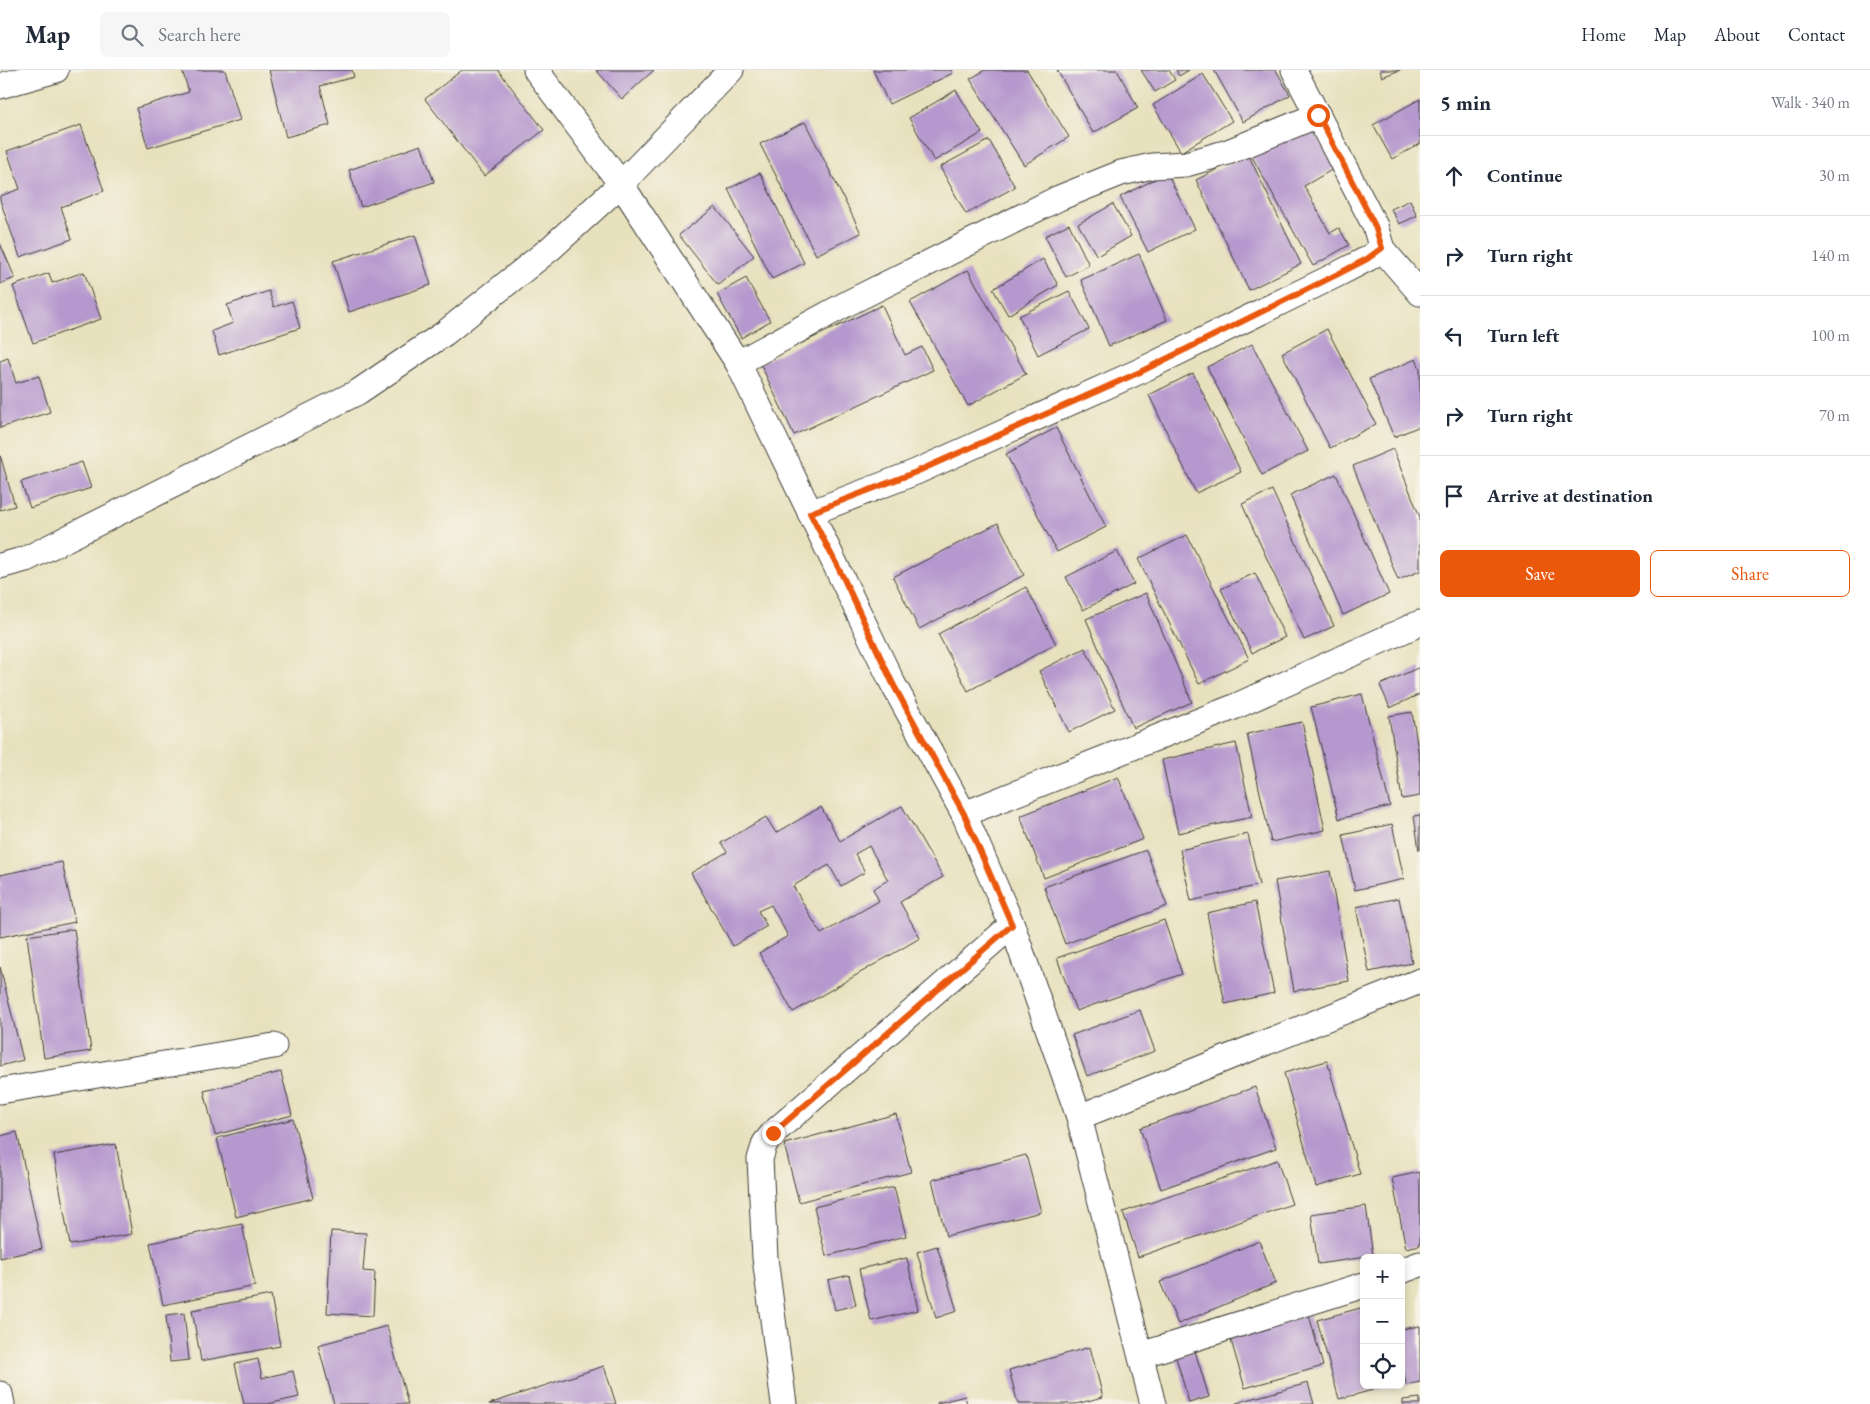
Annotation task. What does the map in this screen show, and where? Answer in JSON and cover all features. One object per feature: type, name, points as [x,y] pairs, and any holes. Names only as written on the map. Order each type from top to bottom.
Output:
[{"type":"street","points":[[0,86],[56,70]]},
{"type":"street","points":[[536,70],[621,184],[738,363],[843,577],[893,684],[964,814],[1012,925],[1079,1117],[1153,1404]]},
{"type":"street","points":[[0,566],[26,559],[358,392],[444,333],[551,248],[621,184],[731,70]]},
{"type":"street","points":[[1294,70],[1375,226],[1382,248],[1420,293]]},
{"type":"street","points":[[738,363],[848,303],[1059,198],[1121,173],[1152,166],[1186,164],[1228,152],[1318,115]]},
{"type":"street","points":[[810,513],[916,472],[1140,372],[1338,274],[1367,259],[1382,248]]},
{"type":"street","points":[[964,814],[1234,707],[1420,623]]},
{"type":"street","points":[[784,1404],[766,1258],[760,1159],[765,1144],[773,1133],[1012,925]]},
{"type":"street","points":[[1079,1117],[1420,981]]},
{"type":"street","points":[[0,1092],[274,1046]]},
{"type":"street","points":[[1405,1270],[1420,1264]]},
{"type":"street","points":[[1141,1355],[1360,1286]]},
{"type":"street","points":[[0,1394],[2,1404]]},
{"type":"building","points":[[182,70],[225,70],[240,120],[148,148],[136,108],[189,92]]},
{"type":"building","points":[[269,70],[352,70],[354,77],[320,86],[330,125],[286,137]]},
{"type":"building","points":[[462,70],[498,70],[544,130],[484,176],[425,99]]},
{"type":"building","points":[[596,70],[654,70],[622,99]]},
{"type":"building","points":[[873,70],[951,70],[953,73],[889,104]]},
{"type":"building","points":[[985,70],[1027,70],[1069,137],[1024,165],[970,79]]},
{"type":"building","points":[[1057,70],[1117,70],[1138,108],[1093,133]]},
{"type":"building","points":[[1141,70],[1169,70],[1175,80],[1155,92]]},
{"type":"building","points":[[1176,70],[1189,70],[1179,76]]},
{"type":"building","points":[[1214,70],[1276,70],[1290,95],[1243,122]]},
{"type":"building","points":[[1380,70],[1400,70],[1382,77]]},
{"type":"building","points":[[1203,74],[1232,121],[1181,152],[1153,105]]},
{"type":"building","points":[[956,90],[982,133],[934,161],[909,118]]},
{"type":"building","points":[[1420,99],[1420,144],[1392,159],[1373,125]]},
{"type":"building","points":[[805,122],[861,233],[816,255],[760,144]]},
{"type":"building","points":[[1309,122],[1335,168],[1304,186],[1330,233],[1339,228],[1349,245],[1313,266],[1251,155]]},
{"type":"building","points":[[81,125],[104,191],[61,207],[72,239],[20,257],[0,200],[0,196],[20,189],[7,151]]},
{"type":"building","points":[[989,140],[1015,187],[966,214],[940,167]]},
{"type":"building","points":[[421,145],[434,182],[361,207],[349,170]]},
{"type":"building","points":[[1248,154],[1301,264],[1249,290],[1196,180]]},
{"type":"building","points":[[760,173],[804,263],[772,279],[728,189]]},
{"type":"building","points":[[1167,173],[1195,229],[1148,252],[1120,197]]},
{"type":"building","points":[[1410,200],[1417,216],[1399,224],[1391,209]]},
{"type":"building","points":[[1113,204],[1131,236],[1097,256],[1078,224]]},
{"type":"building","points":[[715,207],[754,256],[718,285],[679,235]]},
{"type":"building","points":[[1069,224],[1089,265],[1066,277],[1045,236]]},
{"type":"building","points":[[415,235],[431,285],[349,312],[333,261]]},
{"type":"building","points":[[0,243],[15,278],[0,284]]},
{"type":"building","points":[[1139,254],[1167,320],[1109,346],[1081,280]]},
{"type":"building","points":[[1043,259],[1058,285],[1008,315],[993,289]]},
{"type":"building","points":[[968,270],[1026,374],[968,406],[910,302]]},
{"type":"building","points":[[84,272],[101,319],[33,343],[13,286],[49,273],[52,283]]},
{"type":"building","points":[[746,278],[770,321],[741,338],[717,294]]},
{"type":"building","points":[[269,291],[274,307],[292,301],[300,328],[219,355],[212,331],[233,323],[227,305]]},
{"type":"building","points":[[1069,291],[1089,329],[1038,355],[1019,316]]},
{"type":"building","points":[[882,305],[905,355],[922,347],[933,370],[794,435],[760,363]]},
{"type":"building","points":[[1327,329],[1376,424],[1330,448],[1282,353]]},
{"type":"building","points":[[1252,344],[1308,451],[1262,475],[1207,367]]},
{"type":"building","points":[[8,358],[16,383],[39,376],[50,412],[0,428],[0,361]]},
{"type":"building","points":[[1416,359],[1420,369],[1420,426],[1394,437],[1369,379]]},
{"type":"building","points":[[1193,373],[1241,472],[1196,493],[1149,395]]},
{"type":"building","points":[[1056,428],[1106,527],[1057,552],[1006,454]]},
{"type":"building","points":[[1393,449],[1420,517],[1420,571],[1398,580],[1353,466]]},
{"type":"building","points":[[0,455],[15,506],[0,510]]},
{"type":"building","points":[[82,462],[91,488],[30,508],[21,482]]},
{"type":"building","points":[[1336,474],[1389,594],[1343,615],[1290,495]]},
{"type":"building","points":[[1272,490],[1334,626],[1304,640],[1242,504]]},
{"type":"building","points":[[998,523],[1024,575],[919,629],[893,577]]},
{"type":"building","points":[[1187,535],[1249,659],[1199,684],[1138,559]]},
{"type":"building","points":[[1117,551],[1134,584],[1083,610],[1066,577]]},
{"type":"building","points":[[1255,573],[1285,637],[1252,653],[1221,589]]},
{"type":"building","points":[[1026,587],[1056,644],[968,691],[938,634]]},
{"type":"building","points":[[1146,593],[1192,702],[1133,728],[1086,619]]},
{"type":"building","points":[[1085,648],[1115,709],[1069,732],[1039,671]]},
{"type":"building","points":[[1420,667],[1420,694],[1390,708],[1380,685]]},
{"type":"building","points":[[1362,694],[1390,806],[1339,819],[1311,707]]},
{"type":"building","points":[[1412,712],[1420,763],[1420,796],[1402,799],[1389,716]]},
{"type":"building","points":[[1302,722],[1325,830],[1271,842],[1247,734]]},
{"type":"building","points":[[1236,743],[1252,817],[1178,833],[1162,760]]},
{"type":"building","points":[[1118,777],[1143,839],[1044,878],[1020,816]]},
{"type":"building","points":[[902,806],[943,877],[900,902],[920,938],[793,1012],[759,953],[788,936],[771,905],[758,911],[767,926],[733,946],[691,873],[727,852],[721,843],[766,817],[776,833],[821,807],[840,841]],"holes":[[[869,846],[888,880],[873,889],[879,901],[821,934],[793,886],[829,865],[841,886],[865,872],[855,854]]]},
{"type":"building","points":[[1420,815],[1420,850],[1419,850],[1414,816]]},
{"type":"building","points":[[1392,824],[1404,879],[1355,890],[1343,835]]},
{"type":"building","points":[[1248,834],[1259,885],[1191,901],[1180,850]]},
{"type":"building","points":[[1146,850],[1167,906],[1065,944],[1044,887]]},
{"type":"building","points":[[62,862],[75,922],[0,937],[0,875]]},
{"type":"building","points":[[1330,871],[1349,981],[1294,991],[1275,881]]},
{"type":"building","points":[[1399,898],[1412,963],[1369,972],[1356,907]]},
{"type":"building","points":[[1255,902],[1274,993],[1225,1004],[1207,913]]},
{"type":"building","points":[[1164,920],[1182,974],[1076,1011],[1057,958]]},
{"type":"building","points":[[74,929],[91,1051],[44,1058],[27,936]]},
{"type":"building","points":[[0,967],[23,1060],[0,1066]]},
{"type":"building","points":[[1140,1010],[1155,1051],[1087,1076],[1072,1035]]},
{"type":"building","points":[[1327,1061],[1360,1174],[1316,1187],[1284,1073]]},
{"type":"building","points":[[281,1072],[292,1115],[215,1135],[204,1091]]},
{"type":"building","points":[[1255,1087],[1276,1148],[1161,1189],[1140,1128]]},
{"type":"building","points":[[896,1114],[911,1172],[799,1202],[784,1144]]},
{"type":"building","points":[[293,1119],[313,1198],[236,1217],[217,1138]]},
{"type":"building","points":[[17,1132],[42,1249],[0,1258],[0,1136]]},
{"type":"building","points":[[116,1144],[132,1234],[70,1245],[54,1155]]},
{"type":"building","points":[[1026,1155],[1041,1212],[946,1236],[932,1180]]},
{"type":"building","points":[[1277,1160],[1292,1204],[1138,1257],[1123,1212]]},
{"type":"building","points":[[1420,1172],[1420,1245],[1406,1248],[1392,1178]]},
{"type":"building","points":[[894,1187],[906,1236],[826,1256],[814,1207]]},
{"type":"building","points":[[1366,1206],[1373,1254],[1360,1254],[1360,1258],[1318,1264],[1311,1214]]},
{"type":"building","points":[[242,1224],[255,1286],[163,1305],[150,1243]]},
{"type":"building","points":[[331,1231],[366,1233],[363,1271],[375,1272],[373,1316],[327,1313]]},
{"type":"building","points":[[1259,1241],[1276,1283],[1178,1324],[1160,1282]]},
{"type":"building","points":[[937,1246],[957,1311],[936,1318],[917,1252]]},
{"type":"building","points":[[907,1258],[918,1310],[871,1321],[859,1269]]},
{"type":"building","points":[[849,1275],[856,1305],[835,1310],[828,1280]]},
{"type":"building","points":[[271,1295],[280,1346],[201,1361],[192,1310]]},
{"type":"building","points":[[1360,1308],[1360,1389],[1377,1389],[1339,1399],[1317,1320]]},
{"type":"building","points":[[184,1313],[189,1360],[170,1362],[166,1315]]},
{"type":"building","points":[[1309,1315],[1323,1366],[1245,1388],[1230,1337]]},
{"type":"building","points":[[387,1326],[408,1404],[334,1404],[318,1345]]},
{"type":"building","points":[[1420,1326],[1420,1382],[1406,1385],[1405,1379],[1405,1328]]},
{"type":"building","points":[[1090,1347],[1103,1397],[1076,1404],[1018,1404],[1009,1370]]},
{"type":"building","points":[[1195,1351],[1209,1397],[1189,1403],[1176,1357]]},
{"type":"building","points":[[258,1359],[262,1378],[293,1371],[299,1397],[268,1404],[244,1404],[235,1364]]},
{"type":"building","points":[[604,1366],[616,1404],[489,1404]]},
{"type":"building","points":[[1308,1383],[1314,1404],[1236,1404],[1236,1403]]},
{"type":"building","points":[[965,1396],[967,1404],[937,1404],[937,1403]]},
{"type":"building","points":[[1420,1398],[1420,1404],[1403,1404],[1403,1400]]},
{"type":"route","points":[[773,1133],[1012,925],[964,814],[893,684],[843,577],[810,513],[916,472],[1140,372],[1338,274],[1367,259],[1382,248],[1375,226],[1318,115]]}]
